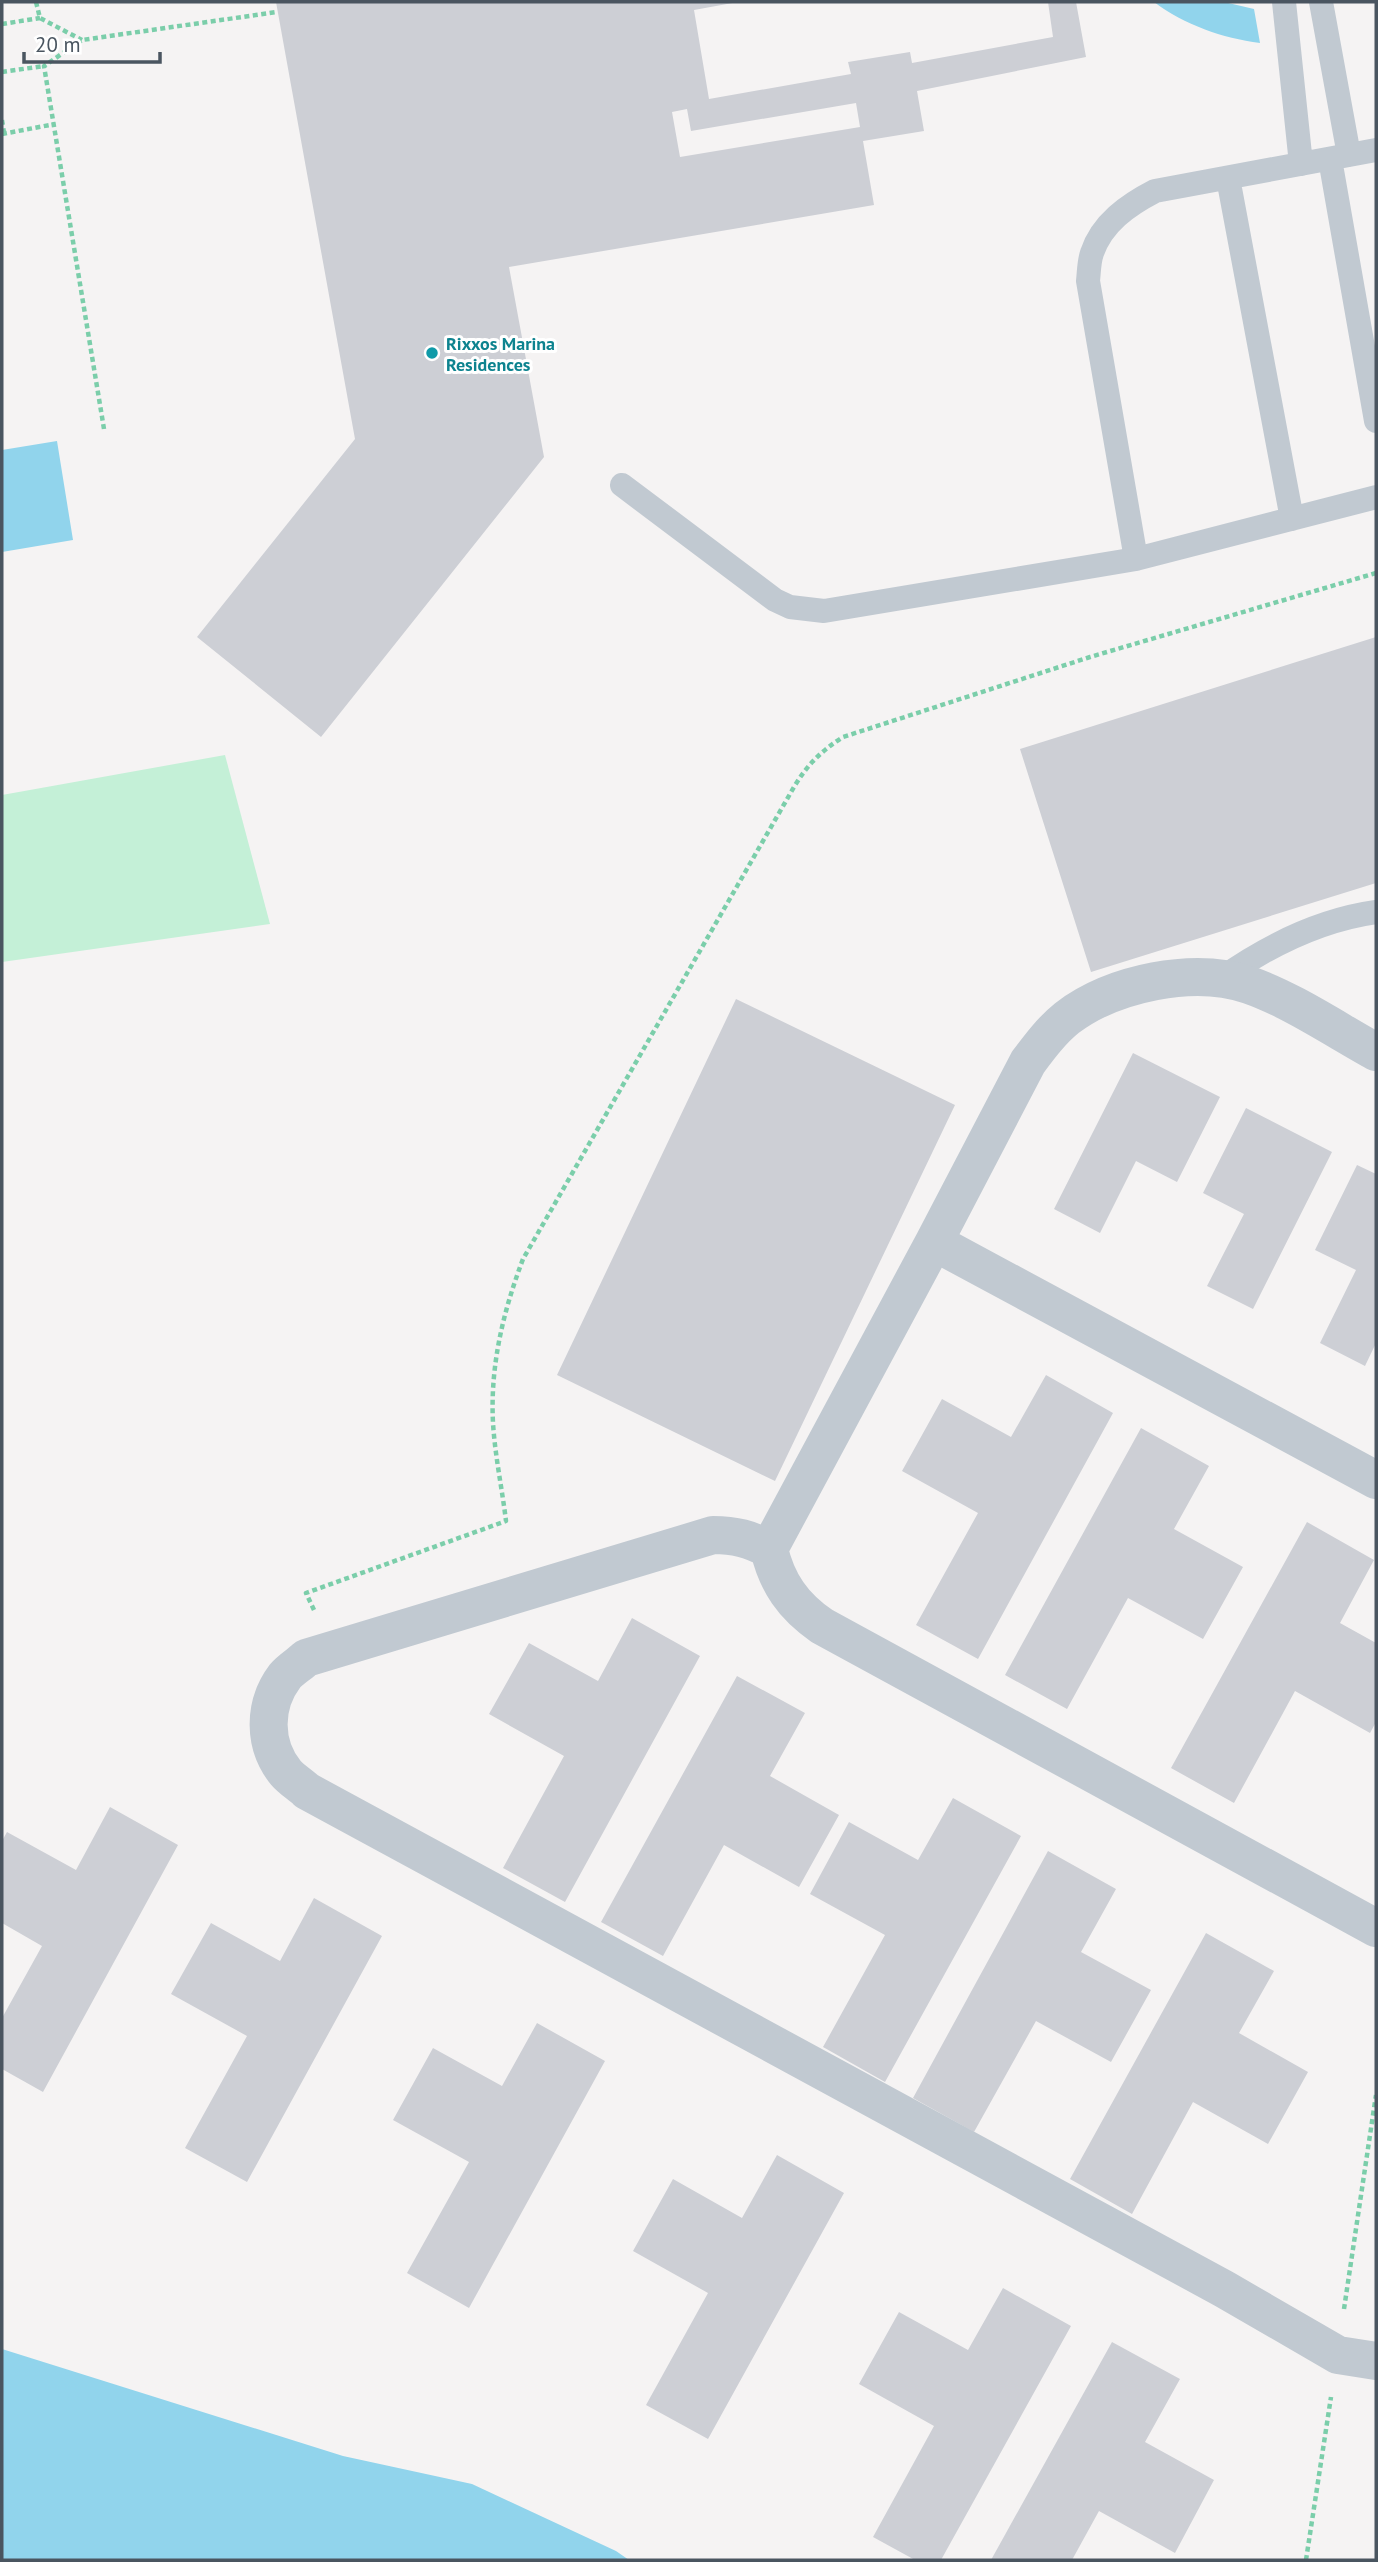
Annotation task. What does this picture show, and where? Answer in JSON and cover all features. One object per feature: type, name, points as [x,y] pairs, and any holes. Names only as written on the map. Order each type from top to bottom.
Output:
[{"type":"street","points":[[1376,1052],[1273,995],[1222,978],[1196,976],[1169,979],[1116,991],[1090,1003],[1066,1019],[1028,1062],[769,1549],[781,1585],[800,1608],[822,1626],[1376,1928]]},
{"type":"street","points":[[934,1242],[1376,1480]]},
{"type":"street","points":[[769,1549],[751,1539],[713,1535],[306,1658],[286,1675],[272,1698],[268,1724],[272,1751],[287,1774],[307,1791],[1224,2289],[1338,2355],[1376,2361]]},
{"type":"lane","points":[[1284,2],[1301,164]]},
{"type":"lane","points":[[1321,2],[1339,157],[1376,421]]},
{"type":"lane","points":[[1136,559],[1088,281],[1091,254],[1106,227],[1128,205],[1155,191],[1376,150]]},
{"type":"lane","points":[[1228,178],[1292,519]]},
{"type":"lane","points":[[622,485],[775,600],[807,611],[824,611],[1136,559],[1376,497]]},
{"type":"lane","points":[[1222,978],[1270,947],[1295,935],[1347,917],[1376,912]]},
{"type":"path","points":[[36,2],[40,18]]},
{"type":"path","points":[[2,72],[44,66],[82,40],[278,12]]},
{"type":"path","points":[[2,24],[40,18],[82,40]]},
{"type":"path","points":[[44,66],[104,429]]},
{"type":"path","points":[[2,120],[3,133],[55,124]]},
{"type":"path","points":[[332,1649],[306,1593],[506,1521],[494,1424],[493,1382],[498,1339],[508,1298],[523,1259],[807,766],[824,748],[843,737],[1090,657],[1376,573]]},
{"type":"green space","points":[[225,755],[270,924],[2,962],[2,795]]},
{"type":"water","points":[[1154,2],[1224,2],[1254,9],[1260,43],[1204,29]]},
{"type":"water","points":[[57,441],[73,540],[2,552],[2,450]]},
{"type":"water","points":[[2,2349],[343,2456],[472,2484],[616,2551],[629,2560],[2,2560]]},
{"type":"building","name":"Rixxos Marina Residences","points":[[276,2],[738,2],[694,10],[709,99],[851,74],[848,62],[910,52],[912,63],[1053,37],[1048,2],[1076,2],[1086,57],[917,91],[924,131],[863,141],[874,205],[509,267],[544,457],[321,737],[197,637],[355,439]],"holes":[[[856,103],[860,127],[680,157],[672,112],[687,109],[691,131]]]},
{"type":"building","points":[[1376,637],[1376,883],[1091,972],[1020,749]]},
{"type":"building","points":[[736,999],[955,1105],[775,1481],[557,1375]]},
{"type":"building","points":[[1133,1053],[1220,1097],[1177,1182],[1136,1161],[1100,1233],[1054,1209]]},
{"type":"building","points":[[1246,1108],[1332,1152],[1253,1309],[1207,1286],[1244,1214],[1203,1193]]},
{"type":"building","points":[[1357,1165],[1376,1174],[1376,1343],[1365,1366],[1320,1343],[1356,1270],[1315,1250]]},
{"type":"building","points":[[1046,1375],[1113,1413],[978,1659],[916,1625],[978,1513],[902,1471],[942,1399],[1011,1437]]},
{"type":"building","points":[[1141,1428],[1209,1466],[1174,1529],[1243,1567],[1203,1639],[1128,1598],[1067,1709],[1005,1675]]},
{"type":"building","points":[[1307,1522],[1374,1560],[1340,1623],[1376,1643],[1376,1722],[1370,1733],[1295,1691],[1234,1803],[1171,1768]]},
{"type":"building","points":[[632,1618],[700,1656],[565,1902],[503,1868],[564,1756],[489,1714],[529,1643],[598,1681]]},
{"type":"building","points":[[737,1676],[805,1713],[770,1776],[839,1815],[799,1887],[724,1845],[663,1956],[601,1922]]},
{"type":"building","points":[[953,1798],[1021,1836],[885,2082],[823,2047],[885,1935],[810,1894],[849,1822],[918,1860]]},
{"type":"building","points":[[110,1807],[178,1845],[43,2092],[2,2069],[2,2018],[42,1946],[2,1923],[2,1841],[7,1832],[76,1870]]},
{"type":"building","points":[[1048,1851],[1116,1889],[1081,1952],[1151,1990],[1111,2062],[1036,2021],[974,2132],[913,2098]]},
{"type":"building","points":[[314,1898],[382,1936],[247,2182],[185,2148],[247,2036],[171,1994],[211,1923],[280,1961]]},
{"type":"building","points":[[1206,1933],[1274,1971],[1239,2033],[1308,2072],[1268,2144],[1193,2102],[1132,2214],[1070,2179]]},
{"type":"building","points":[[537,2023],[605,2061],[469,2308],[407,2273],[469,2162],[393,2120],[433,2048],[502,2086]]},
{"type":"building","points":[[777,2155],[844,2193],[708,2439],[646,2405],[708,2293],[633,2251],[673,2179],[742,2218]]},
{"type":"building","points":[[1003,2288],[1071,2326],[941,2560],[915,2560],[873,2537],[934,2426],[859,2384],[899,2312],[968,2350]]},
{"type":"building","points":[[1112,2342],[1180,2379],[1145,2442],[1214,2480],[1175,2553],[1099,2511],[1072,2560],[991,2560]]},
{"type":"place","name":"Rixxos Marina Residences","points":[[432,353]]}]
